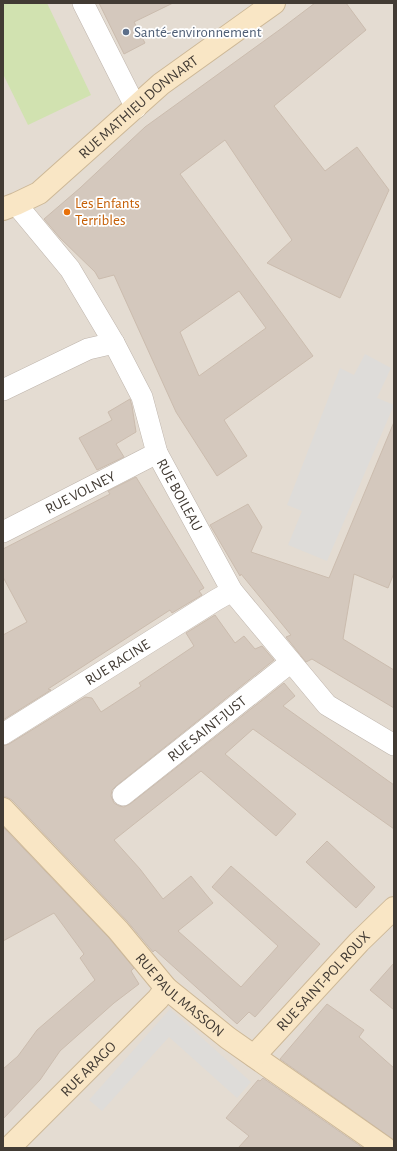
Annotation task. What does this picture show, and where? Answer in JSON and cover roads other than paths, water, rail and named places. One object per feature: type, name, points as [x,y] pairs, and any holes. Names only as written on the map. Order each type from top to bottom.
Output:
[{"type":"street","points":[[83,3],[136,108]]},
{"type":"street","name":"RUE MATHIEU DONNART","points":[[10,207],[39,193],[136,108],[161,84],[274,3]]},
{"type":"street","name":"RUE BOILEAU","points":[[10,207],[70,269],[114,343],[142,397],[158,453],[232,591],[327,705],[394,744]]},
{"type":"street","points":[[3,390],[88,349],[114,343]]},
{"type":"street","name":"RUE VOLNEY","points":[[3,532],[158,453]]},
{"type":"street","name":"RUE RACINE","points":[[3,734],[232,591]]},
{"type":"street","name":"RUE SAINT-JUST","points":[[123,795],[292,662]]},
{"type":"street","name":"RUE PAUL MASSON","points":[[3,809],[118,930],[166,988],[228,1038],[385,1148]]},
{"type":"street","name":"RUE SAINT-POL ROUX","points":[[254,1056],[359,942],[394,908]]},
{"type":"street","name":"RUE ARAGO","points":[[9,1148],[158,999],[166,988]]},
{"type":"place","name":"Santé-environnement","points":[[126,32]]},
{"type":"place","name":"Les Enfants Terribles","points":[[67,212]]}]
